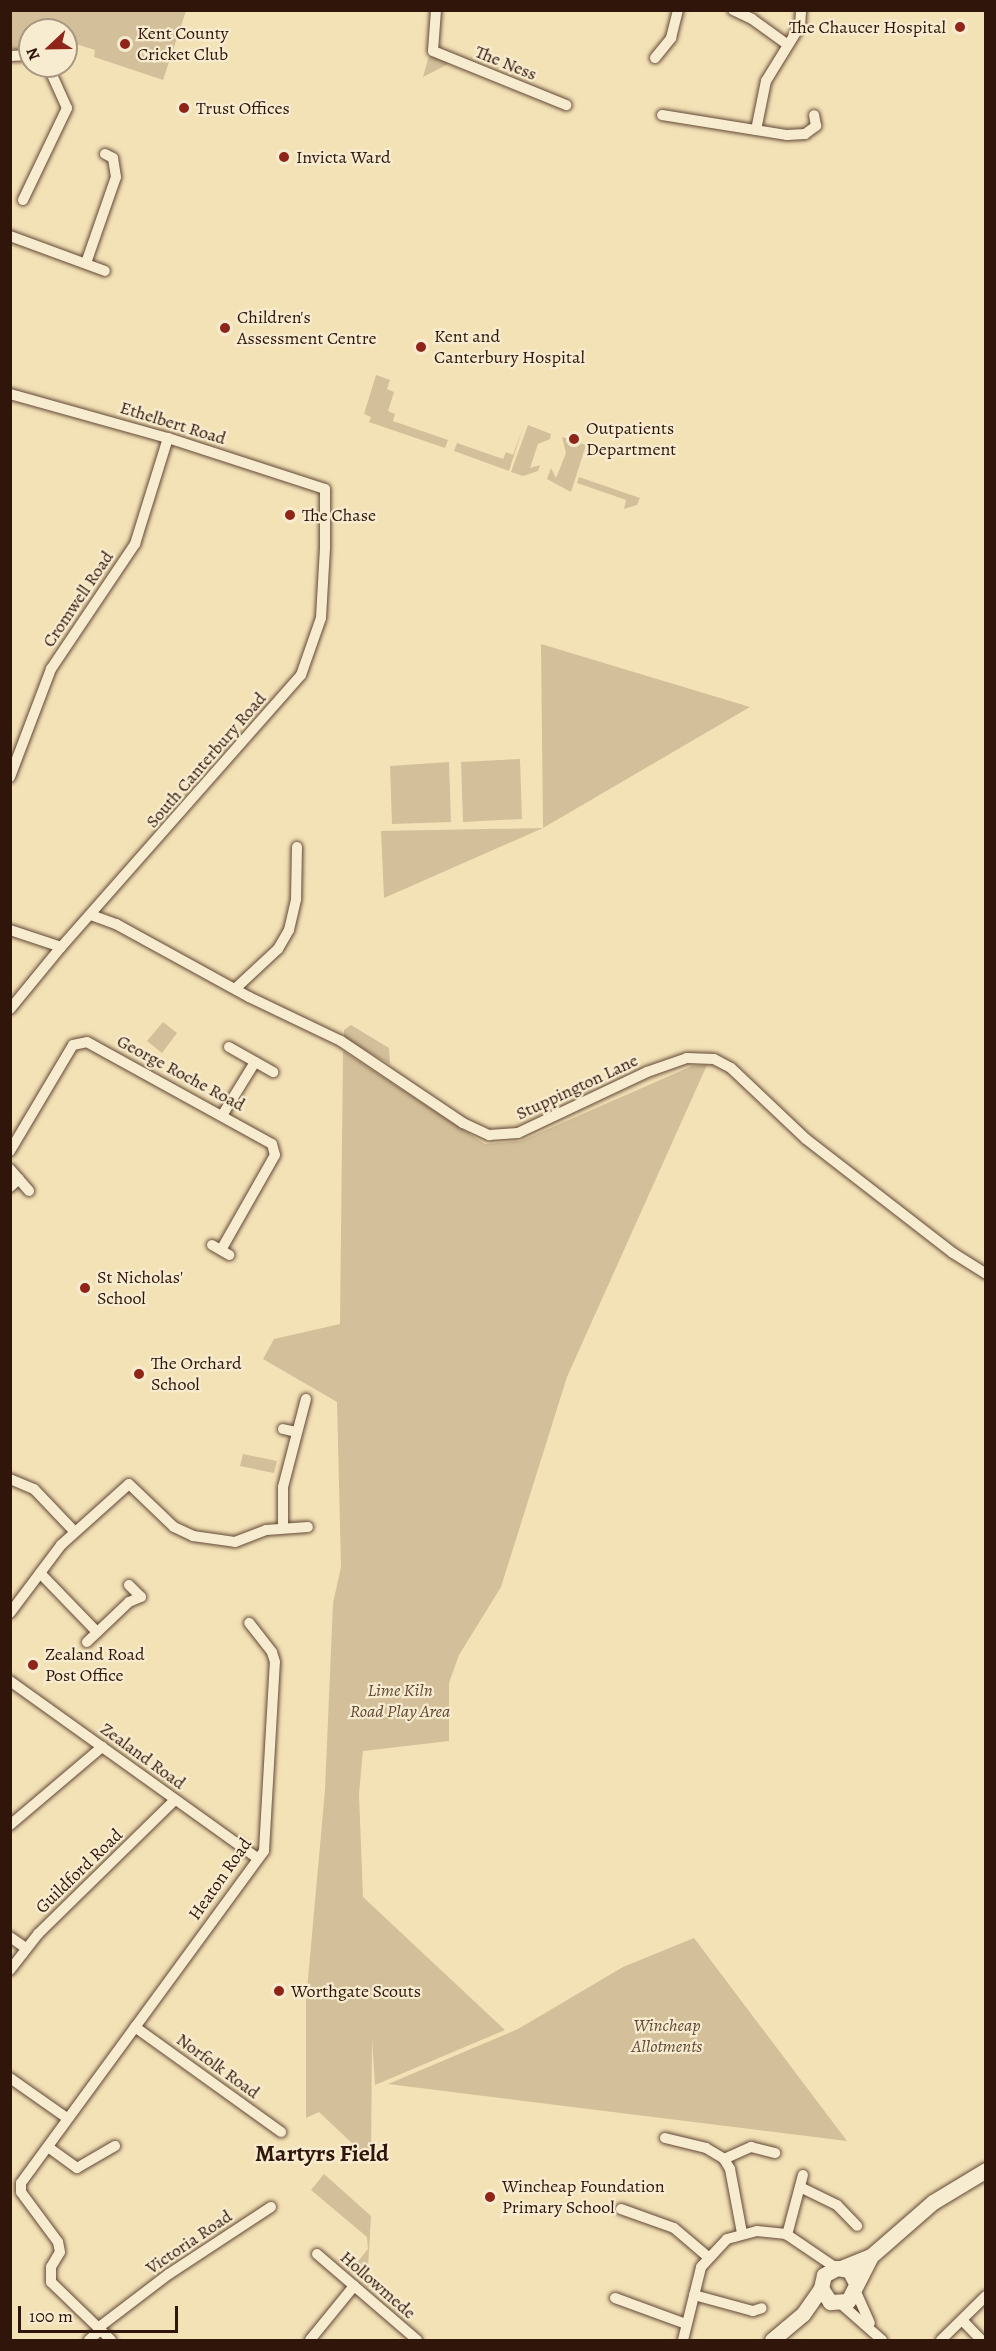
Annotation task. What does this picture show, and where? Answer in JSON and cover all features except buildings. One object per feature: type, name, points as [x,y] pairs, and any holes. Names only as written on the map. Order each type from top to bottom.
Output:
[{"type":"street","name":"The Ness","points":[[436,10],[433,51],[566,105]]},
{"type":"street","points":[[656,58],[671,38],[678,10]]},
{"type":"street","points":[[733,10],[752,19],[788,45]]},
{"type":"street","points":[[756,130],[766,81],[800,26],[801,10]]},
{"type":"street","points":[[23,200],[24,185],[67,108],[53,78]]},
{"type":"street","points":[[662,115],[756,130],[805,134],[816,126],[814,115]]},
{"type":"street","points":[[86,263],[116,177],[113,158],[105,154]]},
{"type":"street","points":[[10,236],[105,271]]},
{"type":"street","name":"Ethelbert Road","points":[[10,394],[168,438],[325,489]]},
{"type":"street","name":"Cromwell Road","points":[[10,777],[14,758],[51,669],[135,544],[168,438]]},
{"type":"street","name":"South Canterbury Road","points":[[10,1010],[61,947],[301,675],[316,638],[325,596],[325,489]]},
{"type":"street","points":[[236,988],[286,937],[294,913],[302,859],[297,847]]},
{"type":"street","name":"Stuppington Lane","points":[[91,915],[116,924],[348,1045],[377,1062],[478,1132],[501,1136],[527,1129],[646,1072],[687,1058],[714,1059],[731,1068],[806,1139],[953,1253],[986,1274]]},
{"type":"street","points":[[10,930],[61,947]]},
{"type":"street","name":"George Roche Road","points":[[10,1151],[69,1051],[79,1042],[87,1042],[266,1138],[275,1155],[220,1250]]},
{"type":"street","points":[[229,1047],[273,1072]]},
{"type":"street","points":[[223,1114],[255,1062]]},
{"type":"street","points":[[10,1169],[29,1191]]},
{"type":"street","points":[[10,1187],[19,1179]]},
{"type":"street","points":[[283,1528],[283,1487],[306,1399]]},
{"type":"street","points":[[283,1430],[296,1432]]},
{"type":"street","points":[[10,1479],[34,1489],[75,1532]]},
{"type":"street","points":[[10,1613],[75,1532],[129,1484],[186,1534],[234,1542],[266,1530],[308,1527]]},
{"type":"street","points":[[40,1573],[97,1632]]},
{"type":"street","points":[[87,1641],[129,1602],[141,1597],[129,1585]]},
{"type":"street","name":"Heaton Road","points":[[99,2329],[51,2282],[51,2267],[60,2252],[58,2242],[21,2192],[23,2179],[257,1858],[267,1841],[275,1662],[272,1652],[249,1623]]},
{"type":"street","name":"Zealand Road","points":[[10,1681],[257,1858]]},
{"type":"street","points":[[10,1825],[102,1748]]},
{"type":"street","name":"Guildford Road","points":[[10,1970],[26,1948],[175,1800]]},
{"type":"street","points":[[10,1937],[26,1948]]},
{"type":"street","name":"Norfolk Road","points":[[135,2027],[281,2132]]},
{"type":"street","points":[[10,2078],[67,2118]]},
{"type":"street","points":[[665,2138],[706,2148],[724,2159],[730,2169],[742,2233]]},
{"type":"street","points":[[48,2147],[77,2168],[115,2146]]},
{"type":"street","points":[[724,2159],[750,2147],[775,2153]]},
{"type":"street","points":[[772,2340],[803,2314],[821,2284],[838,2268],[871,2256],[933,2202],[986,2170]]},
{"type":"street","points":[[788,2235],[802,2175]]},
{"type":"street","points":[[800,2187],[837,2205],[857,2226]]},
{"type":"street","name":"Victoria Road","points":[[89,2340],[99,2329],[169,2274],[271,2207]]},
{"type":"street","points":[[621,2209],[674,2228],[707,2256]]},
{"type":"street","points":[[683,2340],[707,2256],[727,2238],[742,2233],[788,2235],[838,2268],[851,2272],[880,2337]]},
{"type":"street","points":[[800,2243],[818,2268],[821,2284],[836,2303],[880,2337]]},
{"type":"street","name":"Hollowmede","points":[[317,2254],[417,2340]]},
{"type":"street","points":[[803,2314],[836,2303],[856,2287],[871,2256]]},
{"type":"street","points":[[310,2340],[354,2286]]},
{"type":"street","points":[[694,2295],[753,2310],[762,2308]]},
{"type":"street","points":[[941,2340],[986,2296]]},
{"type":"street","points":[[615,2298],[686,2324]]},
{"type":"street","points":[[962,2320],[981,2340]]},
{"type":"street","points":[[99,2329],[111,2340]]},
{"type":"green space","name":"Kent County Cricket Club","points":[[10,11],[186,11],[163,80],[94,57],[95,50],[78,45],[78,18],[18,18],[18,50],[11,48]]},
{"type":"green space","points":[[433,51],[456,60],[423,77],[428,59]]},
{"type":"green space","points":[[376,375],[390,380],[387,389],[394,392],[388,411],[395,414],[393,421],[448,440],[445,448],[369,422],[371,417],[364,414]]},
{"type":"green space","points":[[524,424],[509,471],[454,451],[457,443],[503,459],[506,452],[513,455]]},
{"type":"green space","points":[[528,425],[551,434],[550,439],[538,444],[530,468],[540,465],[538,471],[523,476],[511,472]]},
{"type":"green space","points":[[562,437],[586,445],[571,492],[547,479],[551,468],[556,478],[566,453]]},
{"type":"green space","points":[[579,477],[640,498],[637,505],[624,509],[626,500],[577,483]]},
{"type":"green space","points":[[541,644],[750,707],[543,828]]},
{"type":"green space","points":[[520,759],[522,819],[463,822],[461,762]]},
{"type":"green space","points":[[449,762],[451,822],[392,824],[390,766]]},
{"type":"green space","points":[[543,828],[384,898],[381,831]]},
{"type":"green space","points":[[163,1022],[177,1033],[162,1053],[147,1041]]},
{"type":"green space","points":[[351,1025],[389,1048],[390,1064],[344,1038],[344,1030]]},
{"type":"green space","name":"Lime Kiln Road Play Area","points":[[343,1051],[485,1144],[521,1141],[692,1066],[707,1065],[567,1377],[501,1587],[459,1655],[449,1683],[449,1741],[363,1751],[359,1794],[363,1897],[505,2030],[375,2085],[372,2039],[371,2161],[319,2112],[306,2118],[306,2001],[325,1790],[333,1603],[341,1567],[337,1402],[263,1359],[274,1339],[340,1324]]},
{"type":"green space","points":[[243,1454],[277,1461],[274,1473],[240,1466]]},
{"type":"green space","name":"Wincheap Allotments","points":[[694,1938],[847,2141],[388,2084],[518,2029],[623,1967]]},
{"type":"green space","points":[[324,2174],[371,2216],[367,2285],[350,2271],[368,2249],[367,2237],[311,2190]]},
{"type":"place","name":"The Chaucer Hospital","points":[[960,27]]},
{"type":"place","name":"Kent County Cricket Club","points":[[125,44]]},
{"type":"place","name":"Trust Offices","points":[[184,108]]},
{"type":"place","name":"Invicta Ward","points":[[284,157]]},
{"type":"place","name":"Children's Assessment Centre","points":[[225,328]]},
{"type":"place","name":"Kent and Canterbury Hospital","points":[[421,347]]},
{"type":"place","name":"Outpatients Department","points":[[574,439]]},
{"type":"place","name":"The Chase","points":[[290,515]]},
{"type":"place","name":"St Nicholas' School","points":[[85,1288]]},
{"type":"place","name":"The Orchard School","points":[[139,1374]]},
{"type":"place","name":"Zealand Road Post Office","points":[[33,1665]]},
{"type":"place","name":"Worthgate Scouts","points":[[279,1991]]},
{"type":"place","name":"Wincheap Foundation Primary School","points":[[490,2197]]},
{"type":"district","name":"Martyrs Field","points":[[322,2154]]}]
